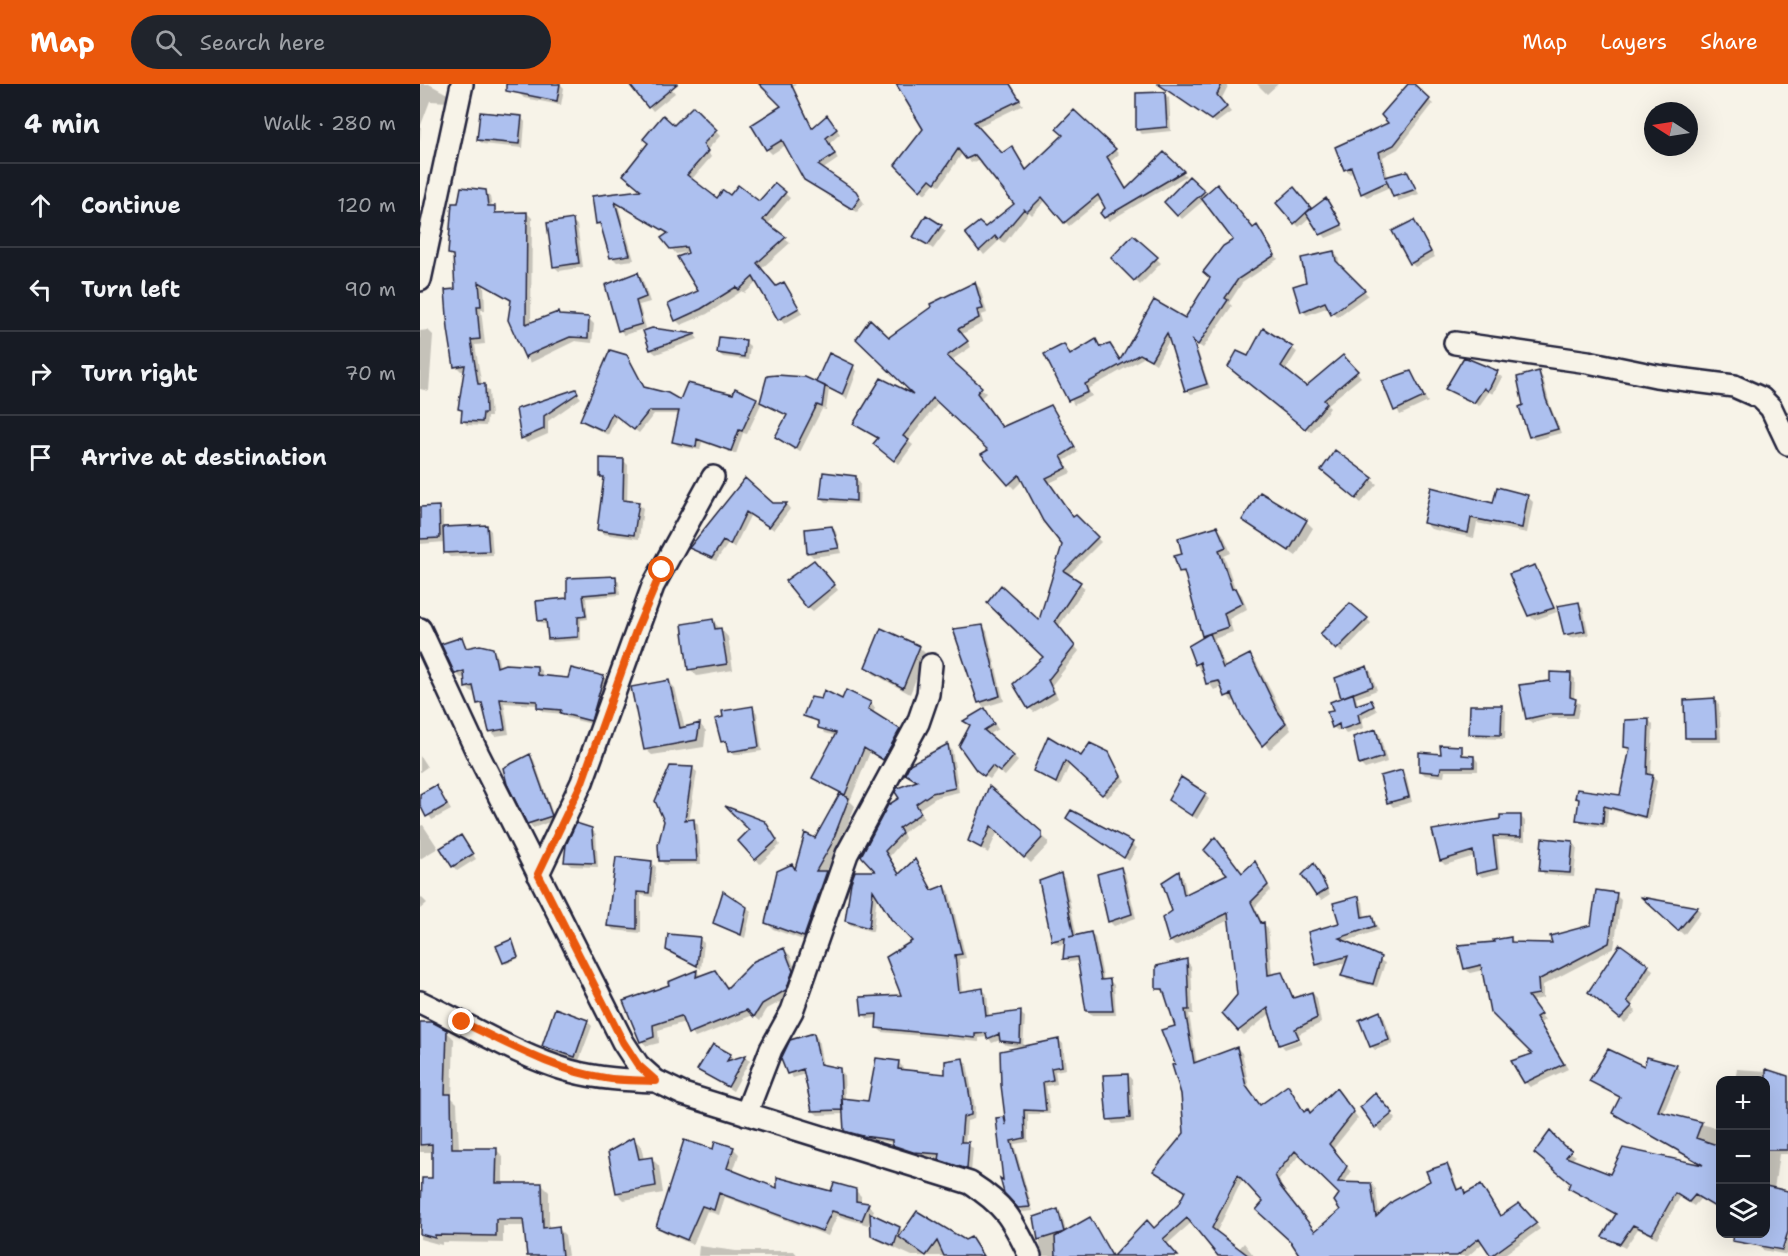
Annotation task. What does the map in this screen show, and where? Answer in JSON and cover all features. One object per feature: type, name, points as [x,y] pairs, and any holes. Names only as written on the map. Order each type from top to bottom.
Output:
[{"type":"street","points":[[420,280],[462,84]]},
{"type":"street","points":[[1455,343],[1588,362],[1656,376],[1734,386],[1761,398],[1771,408],[1788,444]]},
{"type":"street","points":[[538,874],[582,782],[653,586],[713,477]]},
{"type":"street","points":[[420,629],[538,874],[623,1042],[638,1065],[656,1081],[683,1094],[970,1183],[996,1200],[1013,1221],[1030,1256]]},
{"type":"street","points":[[746,1114],[771,1049],[792,1011],[847,854],[918,723],[928,694],[931,665]]},
{"type":"street","points":[[420,1002],[531,1057],[570,1071],[606,1079],[656,1081]]},
{"type":"building","points":[[506,84],[560,84],[557,101],[506,91]]},
{"type":"building","points":[[629,84],[677,84],[648,108]]},
{"type":"building","points":[[759,84],[791,84],[812,128],[827,115],[837,129],[826,138],[835,154],[818,165],[856,191],[860,198],[852,209],[804,180],[782,140],[766,150],[751,125],[781,106]]},
{"type":"building","points":[[896,84],[1010,84],[1020,100],[974,122],[1002,153],[1012,146],[1026,170],[1063,135],[1056,129],[1074,110],[1116,149],[1107,157],[1126,189],[1164,152],[1184,171],[1104,218],[1100,213],[1105,208],[1098,195],[1064,223],[1042,197],[1027,212],[1024,209],[998,240],[995,236],[979,251],[965,233],[979,222],[985,227],[1014,204],[975,155],[966,159],[958,149],[935,183],[930,179],[920,191],[895,165],[923,129]]},
{"type":"building","points":[[1158,84],[1222,84],[1217,95],[1227,107],[1211,120]]},
{"type":"building","points":[[1408,84],[1414,84],[1430,99],[1394,145],[1379,152],[1385,177],[1407,171],[1416,189],[1393,197],[1386,179],[1387,182],[1361,194],[1351,167],[1344,170],[1335,147],[1388,123],[1381,115]]},
{"type":"building","points":[[1165,92],[1167,127],[1136,130],[1136,93]]},
{"type":"building","points":[[693,106],[717,130],[703,144],[708,151],[687,175],[717,198],[723,190],[730,195],[738,185],[759,201],[775,183],[786,192],[763,220],[786,237],[757,263],[776,286],[784,282],[799,308],[778,320],[753,277],[739,290],[736,287],[701,309],[675,321],[668,304],[698,291],[677,257],[688,253],[686,247],[670,249],[661,238],[668,233],[615,202],[630,255],[610,258],[600,223],[596,224],[592,196],[641,190],[623,175],[648,143],[643,139],[663,115],[674,125]]},
{"type":"building","points":[[480,112],[522,116],[519,144],[477,140]]},
{"type":"building","points":[[1189,176],[1205,191],[1177,216],[1164,202]]},
{"type":"building","points":[[1217,184],[1253,228],[1257,225],[1275,255],[1238,279],[1225,298],[1228,300],[1198,345],[1193,341],[1207,384],[1185,391],[1167,333],[1151,360],[1140,354],[1085,384],[1088,392],[1068,401],[1044,354],[1064,344],[1070,355],[1096,339],[1100,347],[1110,344],[1120,360],[1154,300],[1185,318],[1210,278],[1203,272],[1223,246],[1233,240],[1201,198]]},
{"type":"building","points":[[461,187],[486,190],[488,206],[495,206],[495,213],[527,212],[526,324],[558,312],[559,315],[589,317],[588,338],[570,337],[526,356],[526,360],[508,320],[511,300],[479,282],[481,306],[477,306],[480,339],[471,340],[478,384],[485,384],[486,413],[483,413],[482,422],[461,421],[462,410],[458,409],[465,365],[454,367],[448,329],[445,290],[455,289],[453,255],[448,254],[452,203],[458,203]]},
{"type":"building","points":[[1294,187],[1311,208],[1294,224],[1276,203]]},
{"type":"building","points":[[1326,198],[1342,225],[1320,235],[1306,213]]},
{"type":"building","points":[[926,215],[942,225],[928,245],[913,237]]},
{"type":"building","points":[[573,219],[579,263],[553,267],[547,223]]},
{"type":"building","points":[[1414,220],[1431,252],[1410,264],[1392,231]]},
{"type":"building","points":[[1133,235],[1158,257],[1134,281],[1111,258]]},
{"type":"building","points":[[1334,251],[1336,261],[1365,290],[1331,314],[1325,302],[1301,312],[1293,286],[1306,282],[1301,258]]},
{"type":"building","points":[[638,272],[646,297],[636,301],[642,324],[618,331],[605,285]]},
{"type":"building","points":[[975,282],[983,309],[977,310],[979,318],[958,329],[968,341],[947,356],[982,387],[977,393],[1002,427],[1051,405],[1075,447],[1061,456],[1067,468],[1046,478],[1073,517],[1076,515],[1098,537],[1064,571],[1081,582],[1055,621],[1075,646],[1048,680],[1054,693],[1028,709],[1013,684],[1043,657],[987,603],[1001,585],[1039,620],[1062,545],[1043,521],[1019,475],[1008,485],[981,454],[988,450],[933,398],[903,436],[909,440],[894,461],[873,444],[878,438],[853,424],[881,378],[913,394],[856,339],[870,319],[889,337],[931,307],[930,304]]},
{"type":"building","points":[[652,328],[696,334],[650,350],[643,331]]},
{"type":"building","points":[[1263,328],[1293,347],[1281,366],[1306,386],[1343,355],[1358,371],[1324,400],[1327,403],[1305,429],[1228,367],[1237,351],[1248,356]]},
{"type":"building","points":[[719,337],[746,340],[744,357],[717,353]]},
{"type":"building","points":[[610,350],[627,355],[644,387],[668,393],[680,400],[687,383],[733,394],[735,388],[757,398],[742,431],[739,430],[731,451],[697,439],[696,447],[672,442],[679,411],[649,411],[634,430],[612,413],[604,431],[580,420]]},
{"type":"building","points":[[829,353],[854,365],[842,395],[816,382]]},
{"type":"building","points":[[1464,357],[1498,371],[1488,391],[1484,388],[1474,403],[1445,389]]},
{"type":"building","points":[[1411,371],[1424,397],[1394,411],[1382,381]]},
{"type":"building","points":[[1539,371],[1546,399],[1558,429],[1529,437],[1519,407],[1523,405],[1517,377]]},
{"type":"building","points":[[767,376],[805,377],[825,386],[822,407],[817,405],[795,449],[775,437],[787,415],[760,402]]},
{"type":"building","points":[[576,389],[578,393],[544,416],[544,429],[521,439],[516,409]]},
{"type":"building","points":[[1335,450],[1373,478],[1356,499],[1321,470]]},
{"type":"building","points":[[600,458],[624,459],[623,500],[639,502],[634,535],[597,530],[604,477],[600,477]]},
{"type":"building","points":[[823,472],[856,476],[856,501],[820,498]]},
{"type":"building","points":[[745,478],[773,503],[787,503],[769,527],[746,512],[730,545],[723,541],[712,558],[689,548]]},
{"type":"building","points":[[1431,487],[1493,503],[1497,487],[1528,495],[1522,528],[1471,518],[1468,533],[1423,523]]},
{"type":"building","points":[[1260,492],[1307,520],[1289,551],[1242,520]]},
{"type":"building","points":[[439,506],[440,538],[420,539],[420,507]]},
{"type":"building","points":[[487,525],[489,551],[444,553],[443,527]]},
{"type":"building","points":[[832,526],[839,548],[807,553],[805,529]]},
{"type":"building","points":[[1217,526],[1226,547],[1219,550],[1232,589],[1236,588],[1243,603],[1224,613],[1228,627],[1202,636],[1184,571],[1179,572],[1174,556],[1182,554],[1178,538]]},
{"type":"building","points":[[814,560],[835,585],[807,608],[785,581]]},
{"type":"building","points":[[1535,565],[1554,608],[1528,616],[1509,574]]},
{"type":"building","points":[[616,576],[617,592],[583,595],[586,616],[578,617],[578,637],[548,639],[546,620],[538,621],[536,601],[567,598],[567,578]]},
{"type":"building","points":[[1579,602],[1585,631],[1564,635],[1557,606]]},
{"type":"building","points":[[1350,603],[1368,618],[1336,650],[1320,634]]},
{"type":"building","points":[[713,619],[715,629],[721,628],[727,664],[688,670],[682,624]]},
{"type":"building","points":[[983,625],[1000,696],[978,703],[953,629]]},
{"type":"building","points":[[881,628],[920,646],[903,688],[865,667]]},
{"type":"building","points":[[1210,633],[1223,668],[1250,654],[1277,710],[1286,723],[1262,746],[1242,717],[1232,694],[1225,697],[1219,681],[1206,684],[1200,662],[1195,665],[1188,646]]},
{"type":"building","points":[[462,637],[466,648],[480,645],[493,648],[497,667],[505,664],[537,666],[537,675],[568,678],[571,668],[604,676],[591,721],[560,713],[561,710],[537,708],[537,701],[500,699],[505,729],[489,732],[482,703],[477,704],[473,686],[465,688],[464,671],[455,674],[441,644]]},
{"type":"building","points":[[1367,666],[1373,686],[1341,698],[1335,678]]},
{"type":"building","points":[[1550,672],[1571,673],[1570,697],[1576,699],[1573,714],[1549,714],[1526,719],[1519,685],[1550,681]]},
{"type":"building","points":[[669,680],[680,728],[700,723],[697,740],[644,750],[631,687]]},
{"type":"building","points":[[824,690],[842,699],[846,690],[871,702],[868,709],[900,729],[883,760],[864,748],[845,795],[812,778],[836,733],[818,728],[818,721],[803,716],[811,697],[821,699]]},
{"type":"building","points":[[1353,693],[1356,705],[1371,700],[1374,706],[1358,714],[1360,723],[1340,730],[1339,724],[1332,728],[1327,712],[1333,711],[1330,702]]},
{"type":"building","points":[[1715,698],[1717,738],[1685,738],[1684,700]]},
{"type":"building","points":[[1470,705],[1502,705],[1501,735],[1469,734]]},
{"type":"building","points":[[753,706],[759,747],[728,752],[726,741],[721,742],[715,719],[723,717],[722,711]]},
{"type":"building","points":[[985,708],[994,724],[984,730],[1014,756],[1000,772],[992,766],[984,776],[976,770],[959,746],[970,725],[963,721]]},
{"type":"building","points":[[1649,719],[1647,774],[1653,775],[1645,817],[1604,806],[1603,824],[1576,820],[1579,799],[1575,798],[1577,789],[1620,795],[1630,748],[1624,747],[1625,720]]},
{"type":"building","points":[[1376,729],[1383,757],[1359,765],[1353,737]]},
{"type":"building","points":[[1048,736],[1081,756],[1090,743],[1109,752],[1121,776],[1102,795],[1065,761],[1056,783],[1033,771]]},
{"type":"building","points":[[948,744],[955,788],[932,793],[916,804],[921,813],[899,828],[902,833],[885,851],[899,874],[915,859],[932,890],[945,885],[962,954],[955,955],[959,992],[983,988],[986,1016],[1021,1011],[1020,1043],[1000,1041],[999,1034],[987,1039],[986,1033],[975,1034],[975,1038],[876,1028],[877,1014],[862,1015],[860,997],[901,995],[886,957],[912,941],[891,919],[873,890],[869,928],[845,921],[851,882],[855,871],[875,871],[861,856],[888,805],[899,798],[895,792],[897,788],[917,781],[905,774],[910,764]]},
{"type":"building","points":[[1440,745],[1462,746],[1462,755],[1474,756],[1474,767],[1441,767],[1440,773],[1419,771],[1419,752],[1441,754]]},
{"type":"building","points":[[530,754],[552,816],[527,824],[507,784],[503,768]]},
{"type":"building","points":[[670,766],[693,767],[685,820],[694,819],[697,861],[659,861],[658,845],[664,821],[655,801]]},
{"type":"building","points":[[1402,770],[1409,797],[1387,803],[1380,776]]},
{"type":"building","points":[[1181,777],[1206,793],[1192,816],[1168,800]]},
{"type":"building","points":[[436,785],[447,805],[426,817],[420,805],[420,794]]},
{"type":"building","points":[[989,786],[1042,832],[1042,838],[1024,858],[991,826],[981,848],[968,841]]},
{"type":"building","points":[[840,793],[849,798],[831,845],[816,871],[827,871],[804,937],[765,923],[777,871],[792,864],[795,869],[805,833],[815,838]]},
{"type":"building","points":[[725,806],[765,821],[777,840],[755,860],[738,841],[749,830]]},
{"type":"building","points":[[1071,810],[1133,842],[1124,858],[1066,818]]},
{"type":"building","points":[[1500,815],[1521,815],[1521,837],[1493,836],[1497,869],[1476,874],[1473,851],[1440,861],[1432,830],[1500,819]]},
{"type":"building","points":[[576,823],[592,828],[595,863],[564,862],[566,845]]},
{"type":"building","points":[[461,835],[473,854],[452,867],[440,848]]},
{"type":"building","points":[[1215,837],[1242,873],[1255,861],[1268,885],[1251,902],[1261,923],[1264,922],[1268,975],[1282,972],[1293,998],[1312,992],[1317,1018],[1295,1029],[1299,1038],[1279,1045],[1268,1008],[1238,1031],[1222,1013],[1237,995],[1228,913],[1169,942],[1162,918],[1172,911],[1162,882],[1179,871],[1184,895],[1227,874],[1204,850]]},
{"type":"building","points":[[1542,838],[1573,841],[1570,873],[1539,871]]},
{"type":"building","points":[[616,857],[652,861],[649,893],[637,892],[637,929],[607,926]]},
{"type":"building","points":[[1314,863],[1327,889],[1316,896],[1302,875]]},
{"type":"building","points":[[1121,867],[1132,914],[1108,922],[1097,874]]},
{"type":"building","points":[[1061,873],[1074,936],[1091,932],[1101,980],[1110,979],[1113,1011],[1086,1011],[1077,957],[1063,959],[1065,938],[1052,941],[1039,881]]},
{"type":"building","points":[[1596,890],[1617,893],[1609,943],[1538,980],[1539,994],[1528,996],[1541,1014],[1536,1017],[1564,1064],[1524,1083],[1511,1061],[1532,1054],[1490,1012],[1481,965],[1464,969],[1458,945],[1494,942],[1493,940],[1511,937],[1511,942],[1552,943],[1550,936],[1591,925]]},
{"type":"building","points":[[723,891],[747,907],[741,935],[713,923]]},
{"type":"building","points":[[1359,896],[1362,917],[1372,915],[1375,926],[1339,938],[1381,957],[1373,984],[1341,976],[1348,956],[1316,965],[1308,932],[1339,923],[1333,903]]},
{"type":"building","points":[[1641,897],[1698,907],[1678,931]]},
{"type":"building","points":[[668,934],[700,937],[697,966],[666,950]]},
{"type":"building","points":[[512,939],[518,957],[503,963],[496,946]]},
{"type":"building","points":[[1620,944],[1649,965],[1627,1001],[1632,1006],[1620,1019],[1588,992]]},
{"type":"building","points":[[784,948],[793,971],[786,990],[762,1004],[754,1017],[747,1010],[688,1034],[681,1016],[653,1025],[654,1037],[640,1042],[623,1001],[669,985],[668,982],[697,970],[696,977],[715,970],[727,988],[754,961]]},
{"type":"building","points":[[1187,959],[1189,1010],[1185,1010],[1194,1063],[1237,1047],[1246,1086],[1260,1105],[1288,1085],[1304,1112],[1308,1109],[1310,1113],[1336,1088],[1354,1112],[1329,1144],[1347,1166],[1338,1182],[1371,1183],[1376,1217],[1393,1201],[1430,1181],[1426,1171],[1447,1164],[1457,1190],[1463,1187],[1465,1194],[1481,1185],[1500,1216],[1519,1203],[1537,1223],[1491,1256],[1479,1238],[1457,1256],[1300,1256],[1291,1242],[1256,1210],[1263,1202],[1238,1175],[1212,1228],[1249,1256],[1218,1256],[1187,1218],[1163,1239],[1178,1256],[1113,1256],[1147,1220],[1154,1228],[1178,1205],[1185,1191],[1153,1171],[1184,1133],[1181,1094],[1172,1065],[1175,1064],[1161,1030],[1175,1026],[1163,989],[1156,989],[1156,966]],"holes":[[[1295,1151],[1339,1194],[1334,1201],[1340,1210],[1315,1231],[1280,1186],[1275,1175]]]},
{"type":"building","points":[[555,1008],[588,1020],[575,1057],[542,1046]]},
{"type":"building","points":[[1380,1011],[1389,1040],[1370,1047],[1359,1020]]},
{"type":"building","points":[[420,1022],[432,1022],[447,1030],[445,1094],[451,1094],[452,1148],[497,1148],[496,1183],[542,1183],[543,1228],[559,1226],[562,1256],[527,1256],[523,1219],[496,1219],[496,1236],[435,1235],[435,1238],[420,1234],[422,1178],[432,1178],[432,1144],[420,1145]]},
{"type":"building","points":[[814,1033],[820,1064],[840,1068],[842,1110],[812,1111],[803,1069],[787,1074],[781,1059],[790,1040]]},
{"type":"building","points":[[1059,1039],[1062,1066],[1051,1068],[1053,1080],[1043,1082],[1046,1111],[1024,1110],[1025,1138],[1011,1141],[1030,1207],[1018,1208],[1004,1193],[1000,1178],[1003,1180],[996,1118],[1004,1117],[1006,1125],[1000,1051]]},
{"type":"building","points":[[713,1044],[731,1054],[727,1061],[746,1055],[728,1087],[697,1070]]},
{"type":"building","points":[[1608,1049],[1644,1066],[1647,1057],[1677,1065],[1658,1111],[1702,1122],[1696,1138],[1716,1145],[1716,1208],[1695,1195],[1689,1202],[1675,1193],[1652,1234],[1633,1225],[1620,1244],[1602,1237],[1616,1214],[1568,1188],[1570,1183],[1534,1153],[1550,1131],[1564,1146],[1572,1150],[1566,1157],[1610,1174],[1623,1148],[1703,1165],[1612,1113],[1620,1097],[1589,1081]]},
{"type":"building","points":[[876,1058],[899,1061],[898,1069],[945,1074],[945,1061],[963,1058],[971,1103],[971,1115],[963,1117],[961,1142],[969,1142],[967,1169],[939,1160],[940,1154],[913,1152],[892,1145],[892,1140],[844,1131],[842,1098],[868,1101]]},
{"type":"building","points":[[1766,1069],[1788,1076],[1788,1150],[1770,1150],[1770,1076],[1766,1076]]},
{"type":"building","points":[[1128,1074],[1130,1118],[1107,1120],[1103,1075]]},
{"type":"building","points":[[1375,1093],[1393,1113],[1375,1128],[1360,1107]]},
{"type":"building","points":[[634,1137],[639,1159],[652,1157],[656,1186],[616,1193],[608,1152]]},
{"type":"building","points":[[684,1140],[713,1149],[715,1141],[734,1147],[727,1168],[777,1188],[777,1177],[831,1191],[834,1183],[856,1189],[856,1201],[869,1203],[862,1220],[832,1211],[822,1231],[719,1193],[714,1210],[702,1206],[687,1240],[656,1227]]},
{"type":"building","points":[[1770,1187],[1788,1191],[1788,1232],[1782,1250],[1732,1241],[1732,1238],[1770,1238]]},
{"type":"building","points":[[1058,1209],[1064,1232],[1038,1240],[1034,1217]]},
{"type":"building","points":[[917,1211],[965,1240],[971,1237],[983,1256],[944,1256],[937,1241],[926,1256],[899,1237]]},
{"type":"building","points":[[870,1213],[900,1227],[894,1246],[871,1236]]},
{"type":"building","points":[[1090,1217],[1112,1256],[1056,1256],[1055,1237]]},
{"type":"route","points":[[462,1022],[531,1057],[570,1071],[606,1079],[656,1081],[638,1065],[623,1042],[538,874],[582,782],[636,631],[653,586],[662,570]]}]
